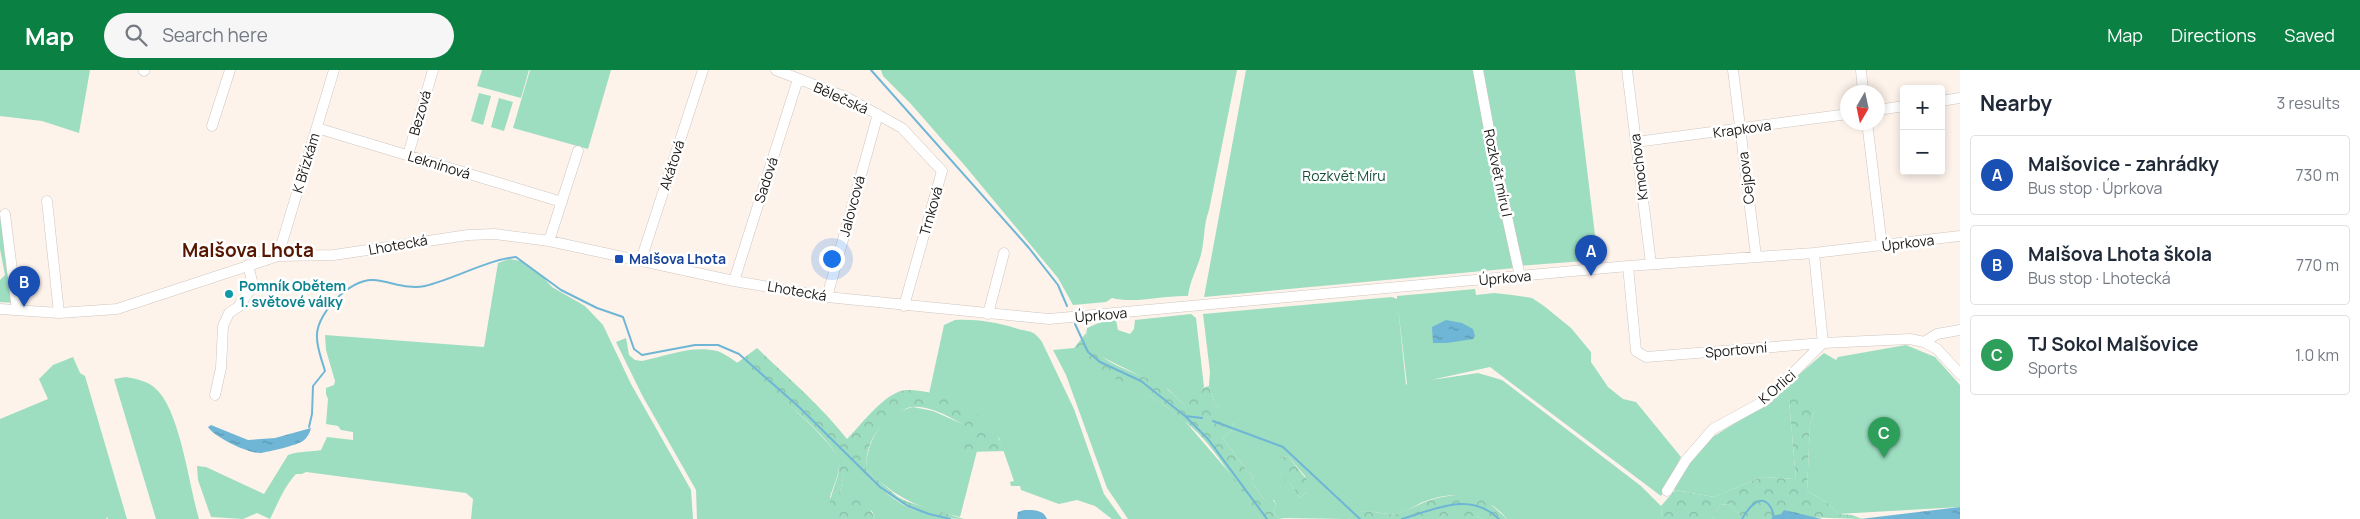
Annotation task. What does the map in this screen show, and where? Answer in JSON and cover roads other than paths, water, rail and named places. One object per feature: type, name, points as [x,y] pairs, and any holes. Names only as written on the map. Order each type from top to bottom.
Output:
[{"type":"street","points":[[212,126],[230,70]]},
{"type":"street","name":"K Břízkám","points":[[278,256],[334,70]]},
{"type":"street","name":"Bezová","points":[[408,155],[432,70]]},
{"type":"street","name":"Akátová","points":[[641,260],[703,70]]},
{"type":"street","name":"Bělečská","points":[[776,70],[848,98],[878,114]]},
{"type":"street","name":"Rozkvět míru I","points":[[1478,70],[1495,162],[1520,276]]},
{"type":"street","name":"Kmochova","points":[[1627,70],[1651,264]]},
{"type":"street","name":"Cejpova","points":[[1733,70],[1756,256]]},
{"type":"street","points":[[1861,70],[1862,85]]},
{"type":"street","name":"Sadová","points":[[734,281],[798,79]]},
{"type":"street","points":[[1945,100],[1960,98]]},
{"type":"street","points":[[1885,109],[1900,107]]},
{"type":"street","name":"Jalovcová","points":[[827,297],[878,114]]},
{"type":"street","name":"Trnková","points":[[878,114],[902,128],[942,171],[904,306]]},
{"type":"street","name":"Krapkova","points":[[1636,142],[1740,130],[1840,115]]},
{"type":"street","name":"Leknínová","points":[[317,128],[562,202]]},
{"type":"street","points":[[1868,130],[1882,246]]},
{"type":"street","points":[[549,240],[578,152]]},
{"type":"street","points":[[47,201],[60,313]]},
{"type":"street","points":[[5,214],[17,310]]},
{"type":"street","name":"Lhotecká","points":[[0,309],[60,313],[116,309],[278,256],[334,256],[468,235],[495,234],[549,240],[734,281],[827,297],[1049,319]]},
{"type":"street","name":"Úprkova","points":[[1049,319],[1651,264],[1814,253],[1960,236]]},
{"type":"street","points":[[1814,253],[1823,343]]},
{"type":"street","points":[[988,314],[1004,254]]},
{"type":"street","points":[[215,395],[222,368],[223,326],[229,313],[238,307],[248,292],[252,281],[248,265]]},
{"type":"street","name":"Sportovní","points":[[1628,266],[1636,351],[1641,356],[1646,357],[1823,343],[1910,339],[1924,342],[1936,334],[1960,330]]},
{"type":"street","points":[[1924,342],[1937,349],[1960,374]]},
{"type":"street","name":"K Orlici","points":[[1667,491],[1686,460],[1713,429],[1766,400],[1823,343]]},
{"type":"water","points":[[1446,320],[1462,323],[1473,329],[1475,336],[1473,339],[1433,343],[1432,327]]},
{"type":"water","points":[[211,425],[248,440],[275,438],[311,428],[307,437],[300,443],[256,453],[224,440],[208,427]]},
{"type":"water","points":[[1960,507],[1960,519],[1860,519]]},
{"type":"water","points":[[1034,510],[1043,513],[1047,519],[1017,519],[1018,512]]},
{"type":"water","points":[[1784,510],[1822,519],[1771,519],[1773,516],[1781,514]]},
{"type":"waterway","points":[[871,70],[1029,248],[1058,285],[1067,306]]},
{"type":"waterway","points":[[309,427],[312,414],[313,386],[325,371],[317,344],[319,325],[329,307],[345,291],[364,281],[373,280],[412,287],[425,286],[493,262],[516,257],[561,290],[597,308],[623,317],[634,349],[642,355],[695,345],[718,345],[739,354],[799,407],[880,487],[908,506],[950,519]]},
{"type":"waterway","points":[[1075,324],[1088,352],[1100,362],[1141,381],[1185,416],[1208,439],[1267,519]]},
{"type":"waterway","points":[[1185,416],[1202,418]]},
{"type":"waterway","points":[[1213,421],[1283,447],[1360,519]]},
{"type":"waterway","points":[[1742,519],[1747,511],[1759,501],[1767,503],[1775,519]]},
{"type":"waterway","points":[[1402,519],[1440,507],[1465,504],[1488,511],[1499,519]]},
{"type":"place","name":"Malšova Lhota","points":[[619,259]]},
{"type":"place","name":"Malšovice - zahrádky","points":[[1591,276]]},
{"type":"place","name":"Pomník Obětem 1. světové války","points":[[229,294]]},
{"type":"place","name":"Malšova Lhota škola","points":[[24,307]]},
{"type":"place","name":"TJ Sokol Malšovice","points":[[1884,458]]},
{"type":"district","name":"Malšova Lhota","points":[[248,250]]},
{"type":"park label","name":"Rozkvět Míru","points":[[1344,176]]}]
